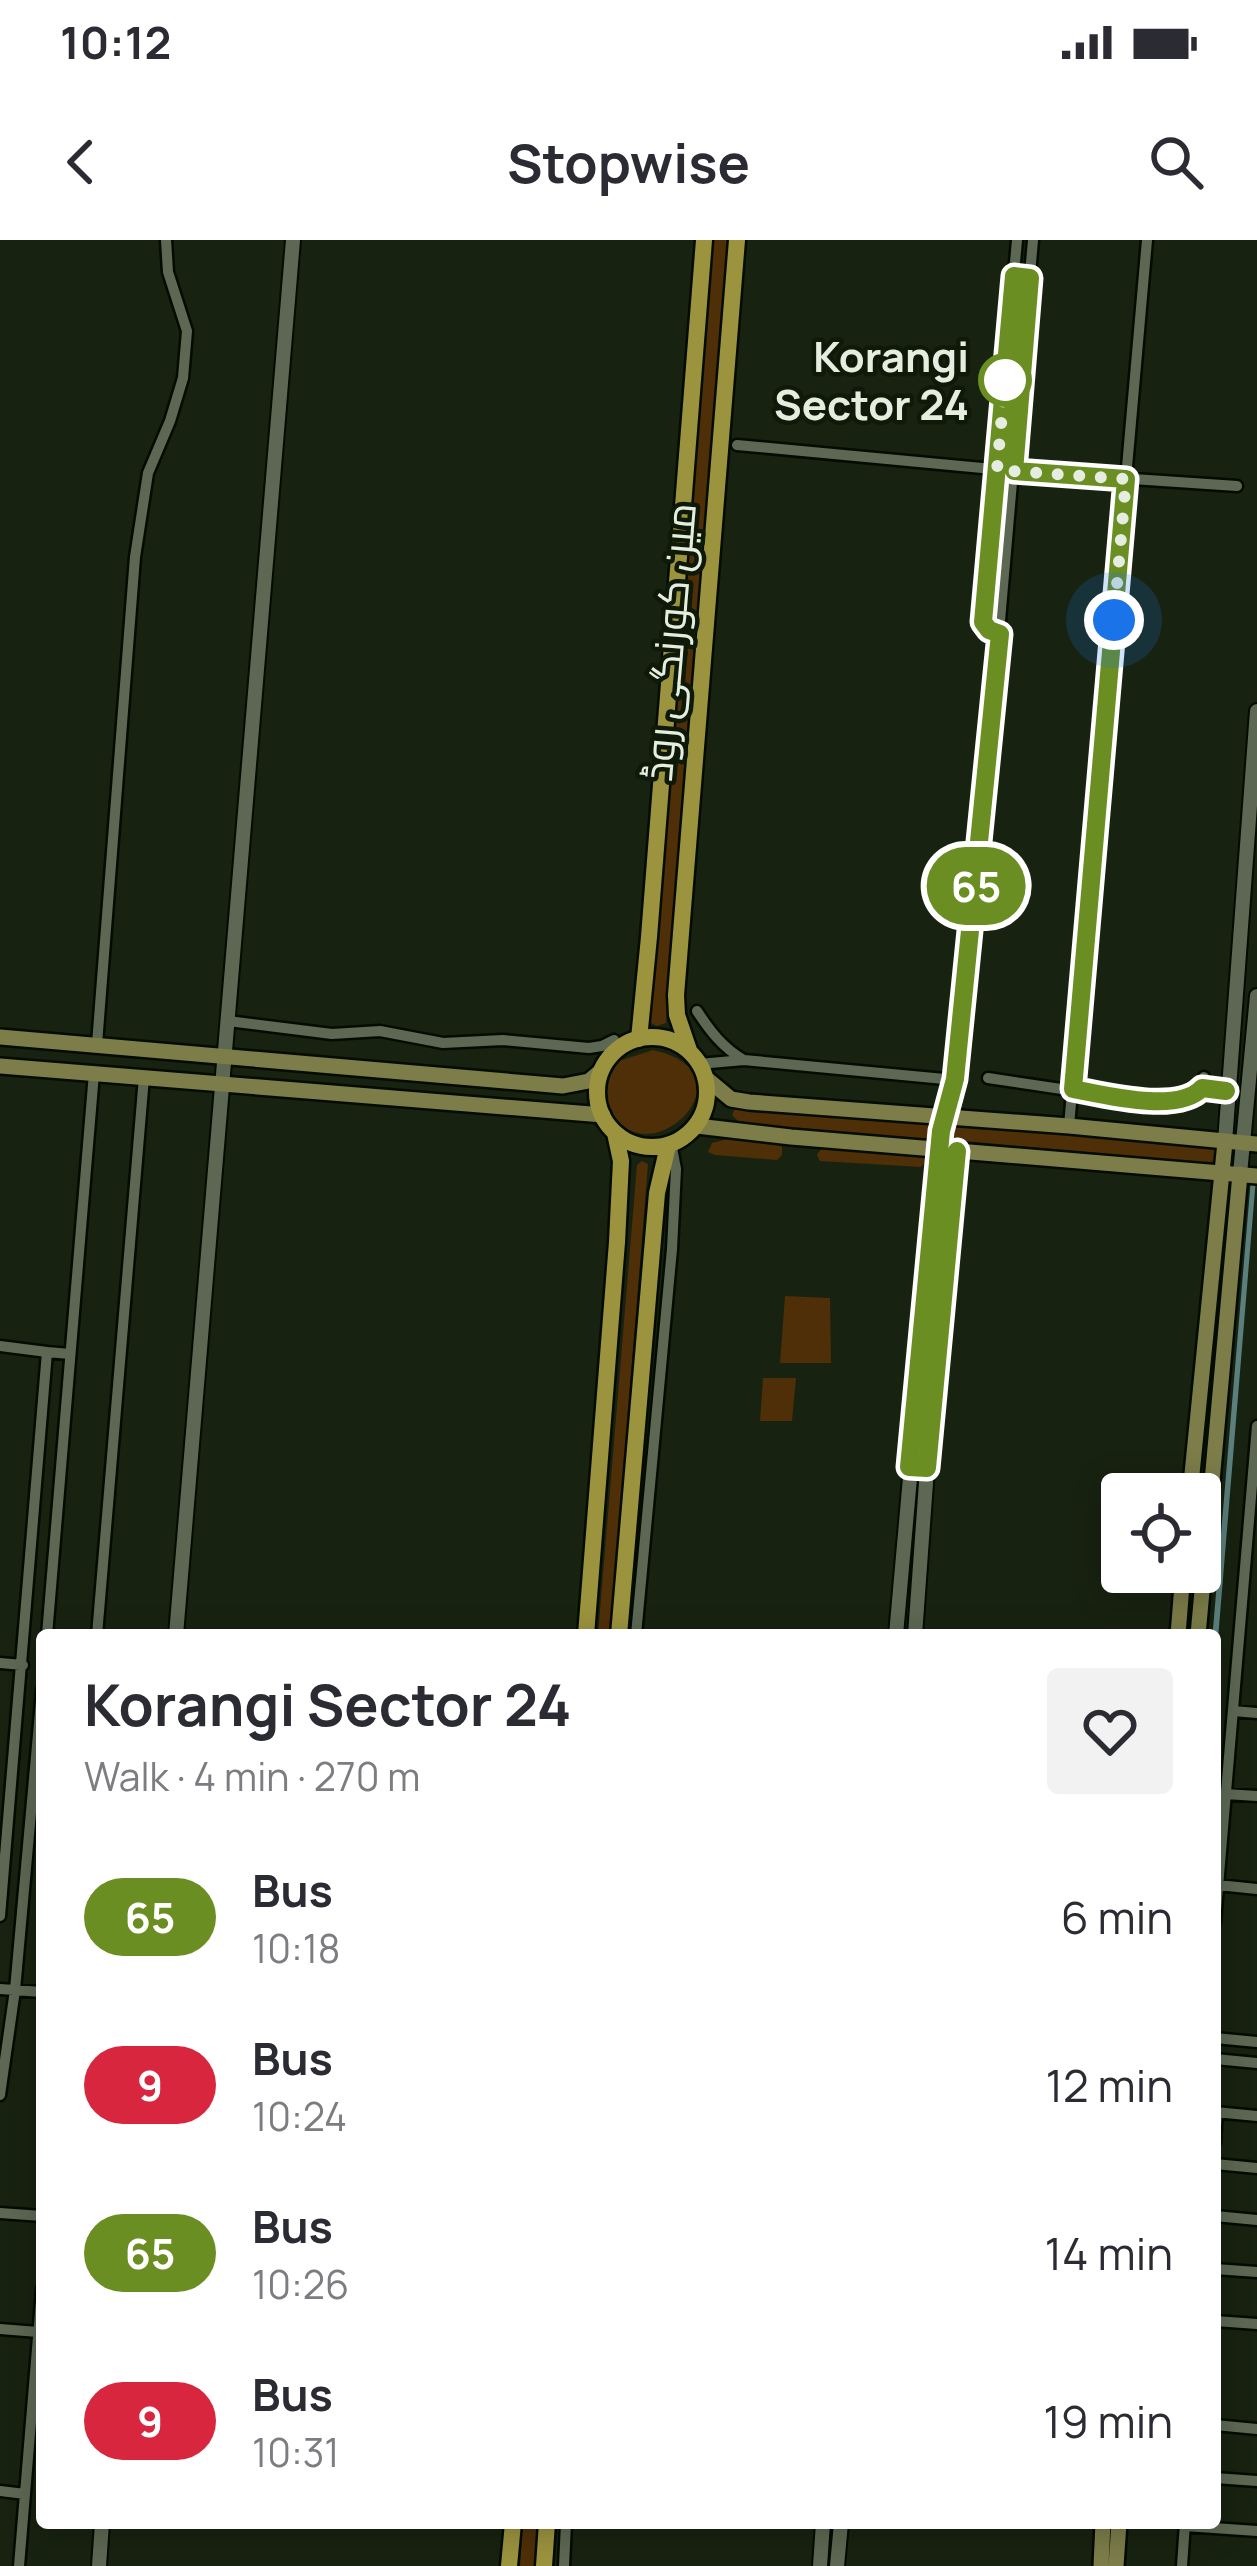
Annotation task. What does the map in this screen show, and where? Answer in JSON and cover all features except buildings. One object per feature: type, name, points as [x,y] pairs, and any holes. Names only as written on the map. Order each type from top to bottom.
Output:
[{"type":"main road","name":"مین کورنگی روڈ","points":[[639,1039],[658,711],[704,240]]},
{"type":"main road","name":"مین کورنگی روڈ","points":[[698,1064],[677,1015],[676,995],[737,240]]},
{"type":"main road","points":[[0,1037],[563,1086],[589,1081],[619,1048],[654,1036],[673,1040],[730,1099],[1250,1143]]},
{"type":"main road","points":[[615,1133],[649,1148],[685,1138],[705,1112],[708,1096],[698,1064]]},
{"type":"main road","points":[[0,1066],[603,1115]]},
{"type":"main road","points":[[586,1629],[609,1241],[621,1161],[597,1091],[602,1070]]},
{"type":"main road","points":[[697,1126],[1222,1173],[1245,1181],[1199,1629]]},
{"type":"main road","points":[[1192,1473],[1225,1142]]},
{"type":"main road","points":[[620,1629],[651,1358],[656,1193],[670,1145]]},
{"type":"main road","points":[[1178,1629],[1181,1593]]},
{"type":"main road","points":[[509,2566],[512,2529]]},
{"type":"main road","points":[[544,2566],[547,2529]]},
{"type":"main road","points":[[1101,2566],[1103,2529]]},
{"type":"main road","points":[[1116,2566],[1119,2529]]},
{"type":"street","points":[[98,1044],[135,557],[148,473],[183,378],[187,332],[167,272],[166,240]]},
{"type":"street","points":[[177,1629],[293,240]]},
{"type":"street","points":[[1000,634],[983,622],[1018,240]]},
{"type":"street","points":[[916,1629],[948,1150],[945,1117],[955,1079],[1000,634],[1033,240]]},
{"type":"street","points":[[1070,1126],[1147,240]]},
{"type":"street","points":[[1014,276],[1030,278]]},
{"type":"street","points":[[737,445],[997,470],[1237,486]]},
{"type":"street","points":[[1225,1142],[1257,711]]},
{"type":"street","points":[[698,713],[718,714]]},
{"type":"street","points":[[1220,1192],[1245,1181],[1257,996]]},
{"type":"street","points":[[697,1011],[715,1038],[744,1060]]},
{"type":"street","points":[[228,1021],[332,1034],[380,1031],[443,1043],[503,1040],[589,1048],[614,1040],[602,1070]]},
{"type":"street","points":[[698,1064],[744,1060],[955,1079]]},
{"type":"street","points":[[47,1629],[94,1073]]},
{"type":"street","points":[[98,1629],[144,1077]]},
{"type":"street","points":[[988,1078],[1142,1101],[1186,1098],[1198,1094],[1203,1082],[1226,1096],[1234,1109],[1247,1102]]},
{"type":"street","points":[[896,1629],[909,1467],[948,1150]]},
{"type":"street","points":[[0,1346],[70,1354]]},
{"type":"street","points":[[0,1916],[47,1352]]},
{"type":"street","points":[[636,1629],[651,1358]]},
{"type":"street","points":[[1221,1847],[1252,1543],[1257,1426]]},
{"type":"street","points":[[909,1467],[927,1468]]},
{"type":"street","points":[[900,1586],[919,1588]]},
{"type":"street","points":[[0,1663],[23,1666]]},
{"type":"street","points":[[1233,1711],[1257,1713]]},
{"type":"street","points":[[0,2096],[15,1990],[36,1759]]},
{"type":"street","points":[[1225,1794],[1257,1796]]},
{"type":"street","points":[[1221,1886],[1257,1888]]},
{"type":"street","points":[[0,1989],[36,1992]]},
{"type":"street","points":[[1221,2039],[1257,2042]]},
{"type":"street","points":[[1221,2060],[1257,2063]]},
{"type":"street","points":[[1221,2112],[1257,2116]]},
{"type":"street","points":[[1221,2165],[1257,2168]]},
{"type":"street","points":[[0,2213],[36,2216]]},
{"type":"street","points":[[1221,2217],[1257,2220]]},
{"type":"street","points":[[1221,2269],[1257,2272]]},
{"type":"street","points":[[1221,2321],[1257,2324]]},
{"type":"street","points":[[0,2329],[36,2332]]},
{"type":"street","points":[[19,2566],[36,2357]]},
{"type":"street","points":[[1221,2426],[1257,2429]]},
{"type":"street","points":[[1221,2478],[1257,2481]]},
{"type":"street","points":[[0,2491],[25,2494]]},
{"type":"street","points":[[1221,2528],[1257,2531]]},
{"type":"street","points":[[98,2566],[101,2529]]},
{"type":"street","points":[[564,2566],[566,2529]]},
{"type":"street","points":[[820,2566],[823,2529]]},
{"type":"street","points":[[837,2566],[840,2529]]},
{"type":"street","points":[[1182,2566],[1185,2529]]},
{"type":"shaded area","points":[[713,240],[732,240],[666,1023],[657,1026],[649,1022]]},
{"type":"shaded area","points":[[653,1050],[683,1062],[696,1079],[696,1097],[686,1114],[669,1128],[649,1134],[630,1130],[613,1114],[607,1094],[619,1061]]},
{"type":"shaded area","points":[[736,1106],[930,1121],[934,1130],[924,1139],[741,1124],[732,1115]]},
{"type":"shaded area","points":[[952,1124],[1213,1145],[1218,1153],[1209,1163],[953,1140],[946,1136]]},
{"type":"shaded area","points":[[728,1139],[779,1145],[782,1155],[777,1160],[708,1152],[712,1143]]},
{"type":"shaded area","points":[[822,1147],[921,1154],[926,1161],[921,1167],[820,1161],[817,1155]]},
{"type":"shaded area","points":[[648,1164],[610,1629],[598,1629],[637,1165]]},
{"type":"shaded area","points":[[785,1296],[830,1298],[831,1363],[780,1363]]},
{"type":"shaded area","points":[[763,1378],[796,1378],[792,1421],[760,1421]]},
{"type":"shaded area","points":[[523,2529],[537,2529],[534,2566],[520,2566]]},
{"type":"water","points":[[1254,1184],[1221,1584],[1221,1552]]},
{"type":"water","points":[[1220,1593],[1217,1629],[1215,1629]]},
{"type":"bus line","name":"65","points":[[957,1151],[927,1468],[909,1467],[941,1131],[955,1079],[1000,634],[983,622],[1014,276],[1030,278],[1014,471],[1126,479],[1073,1089],[1142,1101],[1186,1098],[1202,1088],[1226,1091]]},
{"type":"place","name":"Korangi Sector 24","points":[[1005,380]]},
{"type":"route","points":[[1005,380],[997,470],[1126,479],[1114,620]]}]
